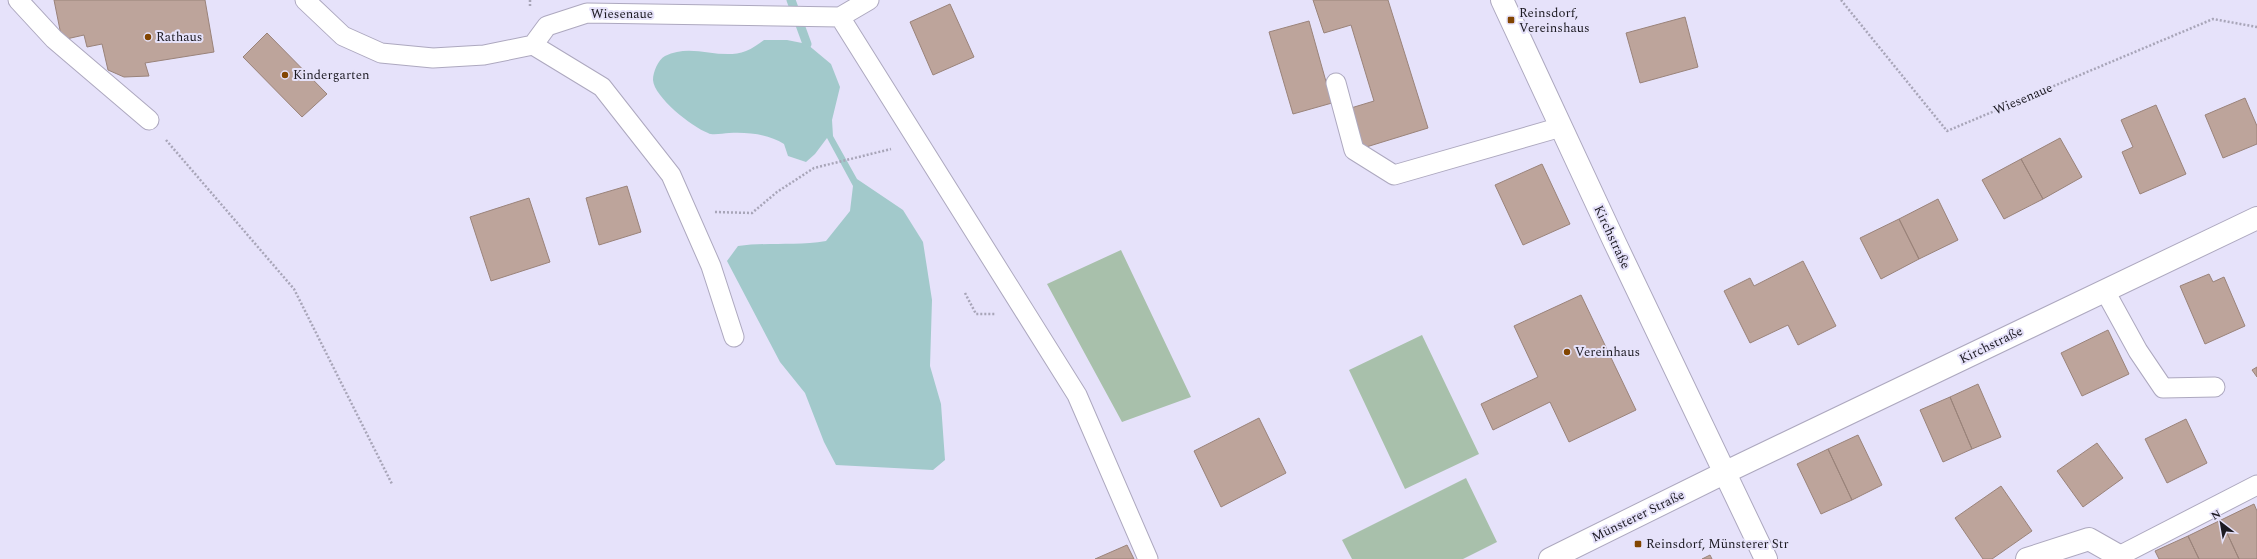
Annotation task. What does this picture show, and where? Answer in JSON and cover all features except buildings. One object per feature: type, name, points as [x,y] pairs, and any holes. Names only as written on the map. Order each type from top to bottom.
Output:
[{"type":"street","name":"Kirchstraße","points":[[1502,0],[1766,559]]},
{"type":"street","name":"Kirchstraße","points":[[1726,472],[2257,218]]},
{"type":"street","name":"Münsterer Straße","points":[[1550,559],[1726,472]]},
{"type":"street","points":[[2027,559],[2089,539],[2120,557]]},
{"type":"lane","points":[[18,0],[54,39],[149,120]]},
{"type":"lane","points":[[305,0],[343,36],[381,53],[433,58],[484,55],[533,46],[602,88],[671,175],[711,266],[734,337]]},
{"type":"lane","points":[[869,0],[840,17],[1078,395],[1148,559]]},
{"type":"lane","name":"Wiesenaue","points":[[533,46],[546,26],[587,13],[840,17]]},
{"type":"lane","points":[[1336,84],[1354,150],[1394,176],[1561,127]]},
{"type":"lane","points":[[2105,291],[2138,350],[2163,388],[2215,387]]},
{"type":"lane","points":[[2120,557],[2257,484]]},
{"type":"path","name":"Wiesenaue","points":[[1841,0],[1947,131],[2213,19],[2257,27]]},
{"type":"path","points":[[149,120],[294,289],[392,484]]},
{"type":"path","points":[[687,211],[752,213],[777,192],[814,168],[919,143]]},
{"type":"path","points":[[965,293],[976,314],[994,316],[1018,300]]},
{"type":"shaded area","points":[[764,40],[787,40],[807,44],[831,64],[840,87],[832,120],[833,136],[857,179],[903,210],[923,242],[932,300],[930,366],[941,404],[945,460],[933,470],[836,465],[824,442],[805,393],[780,362],[727,261],[738,246],[826,241],[850,211],[853,186],[827,138],[815,154],[806,162],[788,156],[784,144],[765,136],[743,133],[710,134],[693,125],[675,111],[660,95],[655,87],[653,77],[655,70],[660,60],[665,56],[675,52],[685,51],[736,54],[748,50]]},
{"type":"shaded area","points":[[1121,250],[1191,397],[1122,422],[1047,284]]},
{"type":"shaded area","points":[[1422,335],[1479,454],[1405,489],[1349,370]]},
{"type":"shaded area","points":[[1466,478],[1497,542],[1463,559],[1352,559],[1342,540]]},
{"type":"waterway","points":[[791,0],[807,44]]},
{"type":"place","name":"Reinsdorf, Vereinshaus","points":[[1511,20]]},
{"type":"place","name":"Rathaus","points":[[148,37]]},
{"type":"place","name":"Kindergarten","points":[[285,75]]},
{"type":"place","name":"Vereinhaus","points":[[1567,352]]},
{"type":"place","name":"Reinsdorf, Münsterer Str","points":[[1638,544]]}]
